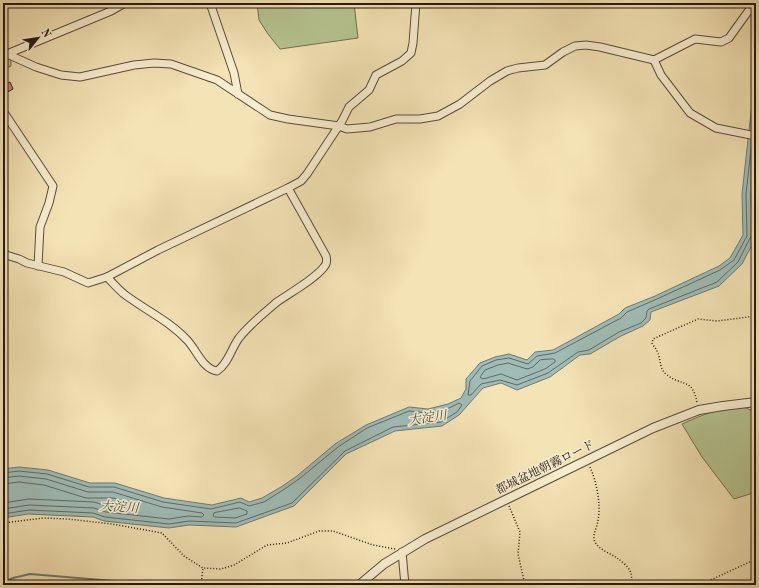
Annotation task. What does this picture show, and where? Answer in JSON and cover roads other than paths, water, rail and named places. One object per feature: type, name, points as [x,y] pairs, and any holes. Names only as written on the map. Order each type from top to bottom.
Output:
[{"type":"street","points":[[5,53],[111,11],[125,3]]},
{"type":"street","points":[[210,3],[234,73],[238,94]]},
{"type":"street","points":[[3,254],[38,266],[64,272],[88,283],[107,277],[164,247],[301,181],[339,126],[349,107],[368,90],[376,75],[402,61],[411,53],[416,3]]},
{"type":"street","points":[[5,53],[61,76],[80,77],[134,65],[154,63],[171,64],[217,80],[270,115],[339,126],[347,129],[363,128],[396,119],[420,119],[438,116],[460,104],[490,81],[507,71],[518,68],[545,65],[563,52],[575,46],[586,45],[600,47],[654,60],[695,39],[721,42],[729,38],[752,6],[756,3]]},
{"type":"street","points":[[654,60],[661,75],[690,113],[716,128],[756,136]]},
{"type":"street","points":[[3,111],[54,186],[40,227],[38,266]]},
{"type":"street","points":[[107,277],[123,294],[172,326],[188,341],[207,366],[212,370],[217,371],[222,368],[239,338],[252,324],[277,302],[318,272],[327,262],[326,256],[288,188]]},
{"type":"street","name":"都城盆地朝霧ロード","points":[[358,585],[384,564],[425,538],[653,428],[699,410],[756,402]]},
{"type":"street","points":[[402,552],[405,585]]},
{"type":"water","name":"大淀川","points":[[756,67],[756,225],[754,241],[742,264],[719,286],[651,312],[650,320],[643,326],[621,336],[590,354],[580,355],[550,377],[517,390],[501,383],[483,388],[459,415],[442,426],[395,431],[346,454],[294,506],[236,527],[189,525],[169,528],[104,521],[93,517],[28,514],[3,518],[3,469],[19,467],[48,470],[90,483],[115,483],[164,498],[212,505],[241,498],[249,502],[262,498],[297,476],[335,444],[366,425],[409,407],[428,409],[448,404],[461,398],[466,389],[466,379],[480,363],[495,357],[509,354],[527,360],[535,352],[553,350],[619,314],[625,308],[655,296],[719,266],[730,258],[743,235],[742,194]]},
{"type":"waterway","points":[[3,583],[13,578],[30,574],[162,585]]}]
